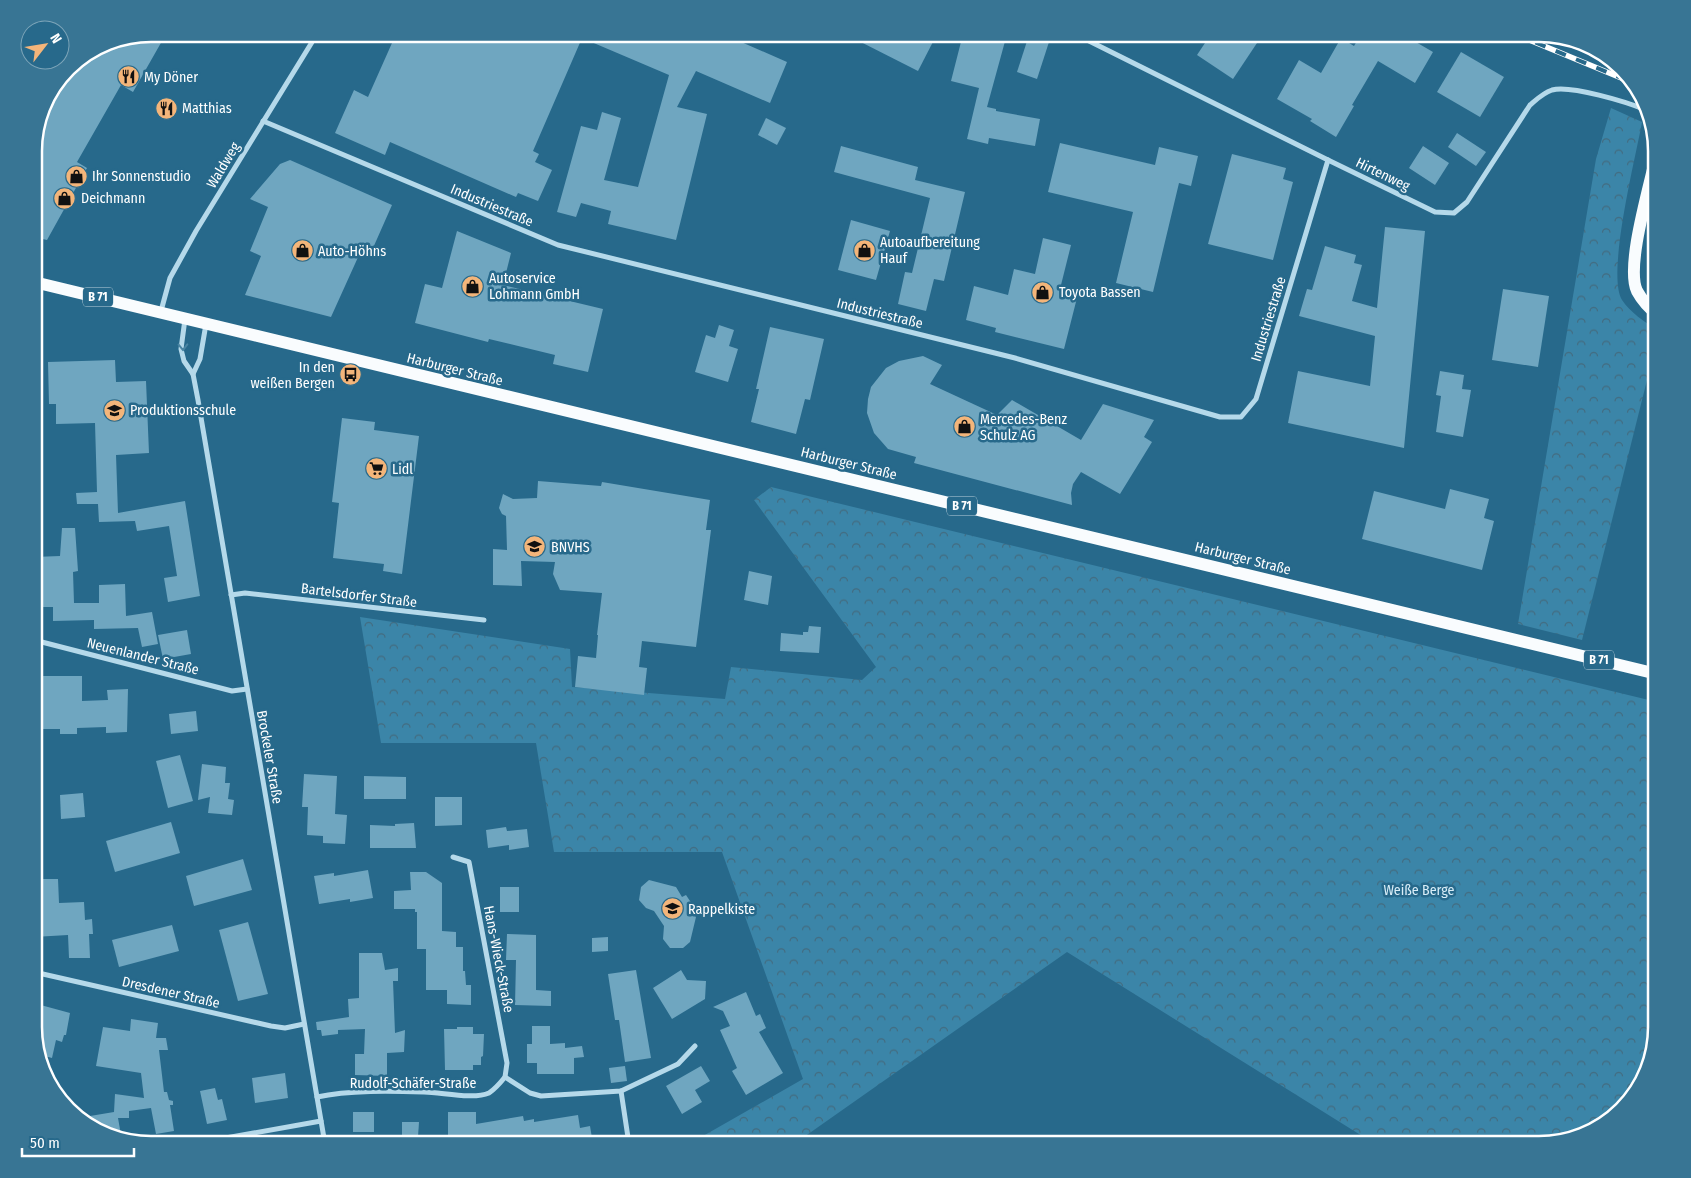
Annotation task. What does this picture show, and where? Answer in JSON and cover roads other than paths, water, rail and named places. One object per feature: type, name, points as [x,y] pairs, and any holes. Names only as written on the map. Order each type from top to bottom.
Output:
[{"type":"main road","points":[[1648,192],[1634,253],[1633,273],[1636,290],[1648,307]]},
{"type":"main road","name":"Harburger Straße","points":[[43,284],[1648,672]]},
{"type":"street","name":"Hirtenweg","points":[[1092,42],[1435,212],[1454,213],[1467,202],[1530,105],[1542,95],[1553,90],[1566,88],[1639,108]]},
{"type":"street","name":"Waldweg","points":[[161,312],[170,278],[196,231],[311,43]]},
{"type":"street","name":"Industriestraße","points":[[263,120],[558,245],[1015,358],[1220,417],[1241,416],[1256,398],[1328,160]]},
{"type":"street","name":"Brockeler Straße","points":[[185,319],[181,349],[184,361],[192,374],[324,1136]]},
{"type":"street","points":[[192,374],[200,359],[206,324]]},
{"type":"street","name":"Bartelsdorfer Straße","points":[[231,595],[245,593],[484,620]]},
{"type":"street","name":"Neuenlander Straße","points":[[43,642],[232,690],[247,689]]},
{"type":"street","name":"Hans-Wieck-Straße","points":[[454,857],[469,862],[507,1063],[506,1077]]},
{"type":"street","name":"Dresdener Straße","points":[[43,974],[271,1026],[285,1028],[304,1024]]},
{"type":"street","points":[[506,1077],[530,1093],[540,1096],[621,1091],[678,1064],[695,1046]]},
{"type":"street","name":"Rudolf-Schäfer-Straße","points":[[317,1097],[331,1094],[397,1092],[478,1095],[488,1093],[506,1077]]},
{"type":"street","points":[[621,1091],[628,1136]]},
{"type":"street","points":[[237,1136],[321,1121]]},
{"type":"railway","points":[[1534,42],[1617,76]]},
{"type":"place","name":"My Döner","points":[[128,77]]},
{"type":"place","name":"Matthias","points":[[166,108]]},
{"type":"place","name":"Ihr Sonnenstudio","points":[[76,176]]},
{"type":"place","name":"Deichmann","points":[[65,198]]},
{"type":"place","name":"Autoaufbereitung Hauf","points":[[864,250]]},
{"type":"place","name":"Auto-Höhns","points":[[302,251]]},
{"type":"place","name":"Autoservice Lohmann GmbH","points":[[473,286]]},
{"type":"place","name":"Toyota Bassen","points":[[1043,292]]},
{"type":"place","name":"In den weißen Bergen","points":[[351,375]]},
{"type":"place","name":"Produktionsschule","points":[[114,410]]},
{"type":"place","name":"Mercedes-Benz Schulz AG","points":[[964,427]]},
{"type":"place","name":"Lidl","points":[[376,469]]},
{"type":"place","name":"BNVHS","points":[[535,547]]},
{"type":"place","name":"Rappelkiste","points":[[672,909]]},
{"type":"park label","name":"Weiße Berge","points":[[1419,890]]}]
